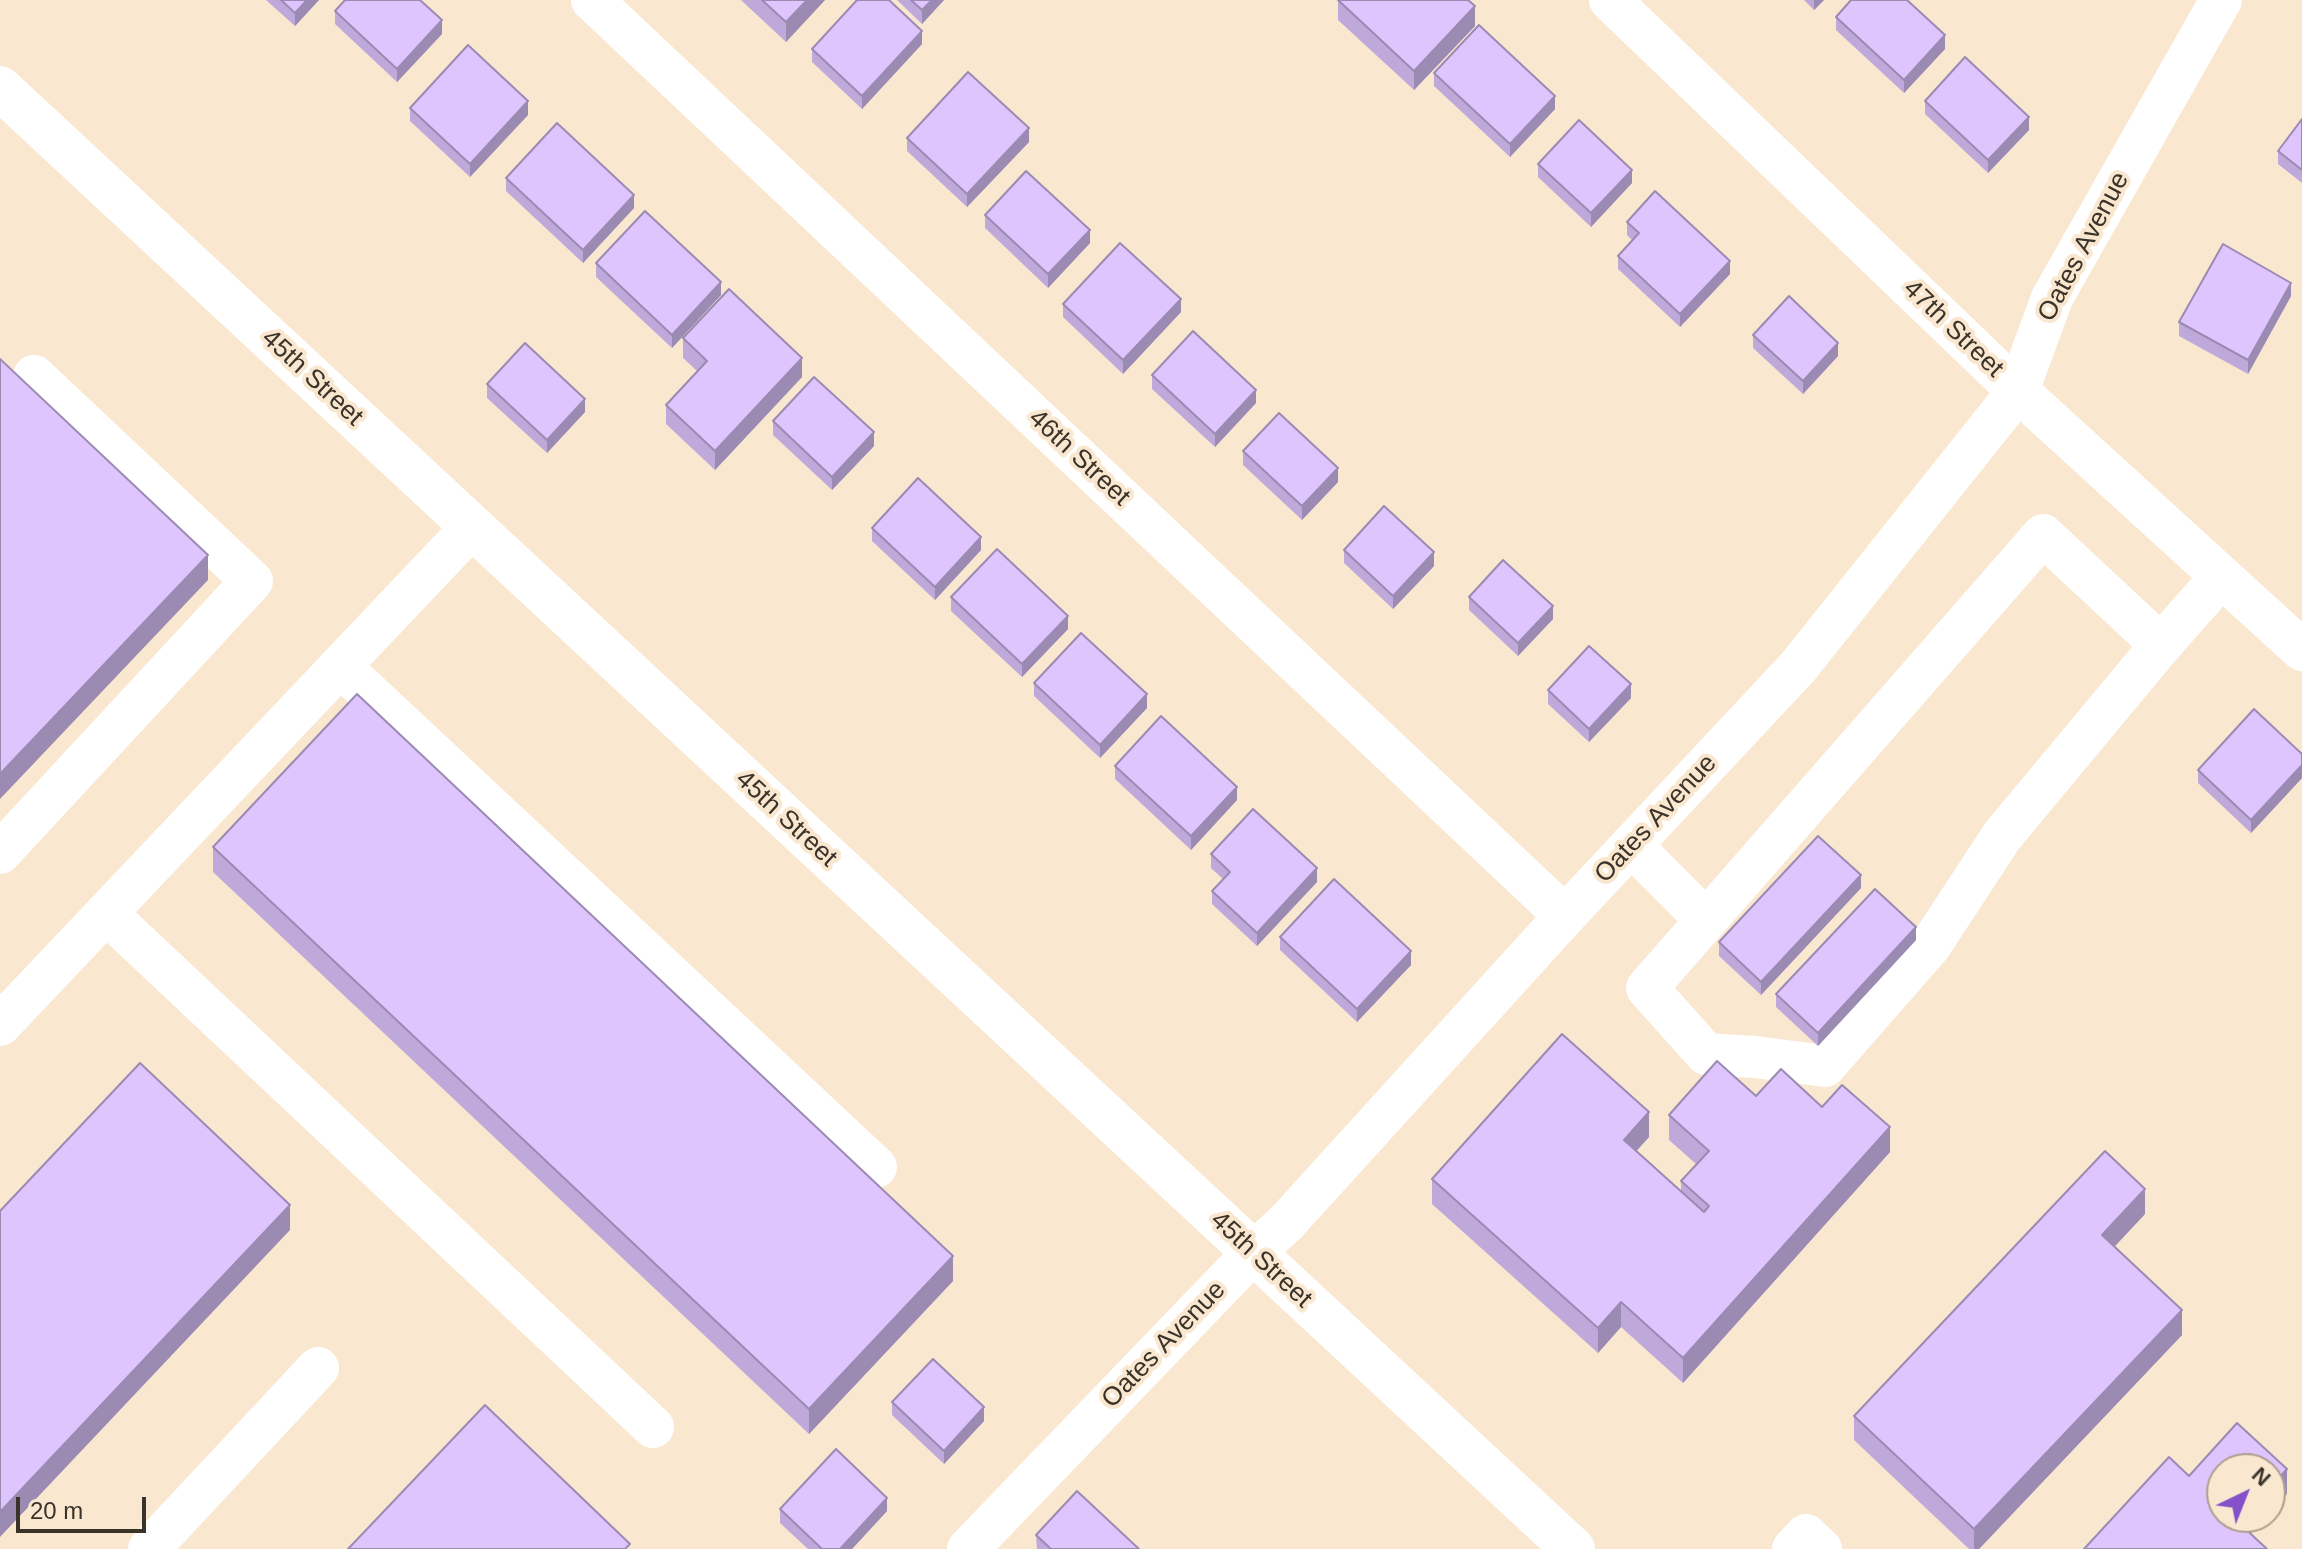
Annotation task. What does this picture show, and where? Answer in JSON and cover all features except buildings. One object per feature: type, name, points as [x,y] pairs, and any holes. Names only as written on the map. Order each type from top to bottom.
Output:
[{"type":"main road","name":"45th Street","points":[[0,88],[1573,1549]]},
{"type":"street","name":"46th Street","points":[[592,0],[1565,916]]},
{"type":"street","name":"47th Street","points":[[1610,0],[2018,391],[2302,650]]},
{"type":"street","name":"Oates Avenue","points":[[968,1549],[1253,1253],[1286,1223],[1565,916],[1798,667],[2018,391],[2052,298],[2221,0]]},
{"type":"street","points":[[0,853],[252,581],[34,376]]},
{"type":"street","points":[[0,1025],[472,527]]},
{"type":"street","points":[[2161,645],[2043,535],[1647,988],[1706,1054],[1825,1066],[1930,946],[2002,836],[2221,577]]},
{"type":"street","points":[[340,666],[876,1167]]},
{"type":"street","points":[[1631,845],[1706,920]]},
{"type":"street","points":[[106,913],[653,1427]]},
{"type":"street","points":[[149,1549],[318,1368]]},
{"type":"street","points":[[1793,1549],[1806,1535],[1821,1549]]}]
